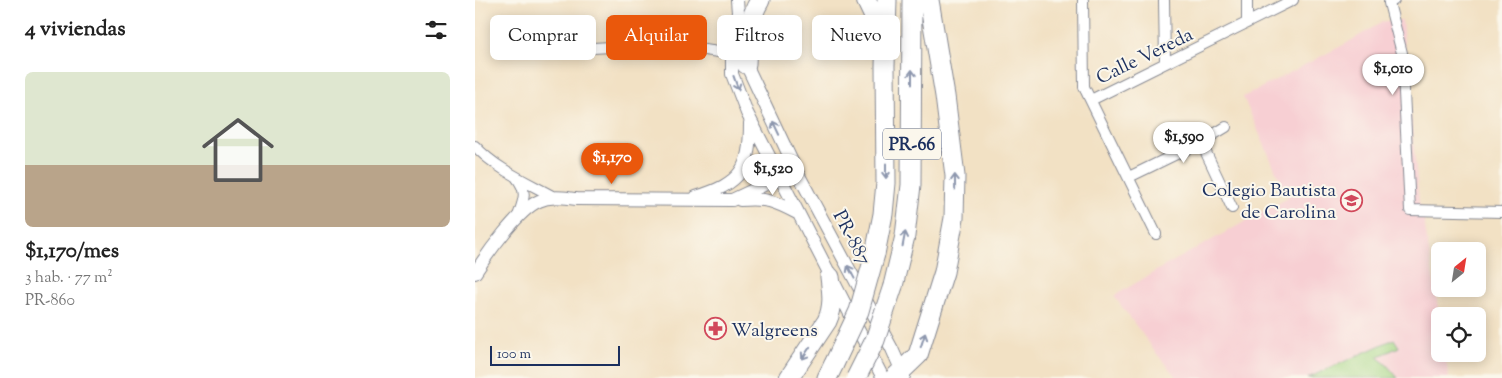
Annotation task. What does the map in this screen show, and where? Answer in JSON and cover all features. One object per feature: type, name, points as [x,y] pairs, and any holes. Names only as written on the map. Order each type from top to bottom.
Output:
[{"type":"highway","points":[[752,15],[760,0]]},
{"type":"highway","points":[[866,0],[877,27],[885,66]]},
{"type":"highway","name":"PR-66","points":[[831,371],[859,311],[875,254],[883,214],[886,183],[885,66],[887,0]]},
{"type":"highway","name":"PR-66","points":[[856,378],[875,340],[893,286],[905,236],[911,185],[912,0]]},
{"type":"highway","points":[[900,376],[918,355],[944,272],[954,218],[955,176],[945,96],[929,0]]},
{"type":"highway","points":[[789,378],[831,312],[833,305],[830,277]]},
{"type":"street","name":"PR-887","points":[[736,0],[738,15]]},
{"type":"street","points":[[1083,0],[1084,88],[1156,234]]},
{"type":"street","points":[[1164,0],[1165,63]]},
{"type":"street","points":[[1247,0],[1247,23]]},
{"type":"street","name":"Calle Vereda","points":[[1091,100],[1293,0]]},
{"type":"street","points":[[1394,0],[1389,3],[1402,53],[1410,210],[1502,212]]},
{"type":"street","points":[[596,48],[664,44],[717,55]]},
{"type":"street","name":"PR-887","points":[[739,60],[732,74],[750,121],[883,378]]},
{"type":"street","name":"PR-887","points":[[740,60],[892,350],[900,376]]},
{"type":"street","points":[[686,200],[711,192],[727,183],[744,168],[748,157],[750,121]]},
{"type":"street","points":[[1129,178],[1201,142],[1226,127]]},
{"type":"street","points":[[1201,142],[1232,208]]},
{"type":"street","points":[[475,146],[486,158],[554,197]]},
{"type":"street","points":[[732,200],[796,170]]},
{"type":"street","points":[[516,176],[523,186],[525,194],[518,218]]},
{"type":"street","points":[[477,266],[527,208],[539,200],[554,197],[686,200],[762,198],[797,213]]},
{"type":"shaded area","name":"Colegio Bautista de Carolina","points":[[1402,20],[1419,202],[1423,214],[1431,264],[1431,298],[1436,298],[1438,307],[1431,307],[1431,362],[1446,362],[1449,378],[1177,378],[1114,296],[1288,198],[1243,97],[1347,43],[1384,21]]},
{"type":"green space","points":[[1394,339],[1399,347],[1377,357],[1398,378],[1308,378]]},
{"type":"place","name":"Colegio Bautista de Carolina","points":[[1352,200]]},
{"type":"place","name":"Walgreens","points":[[715,329]]}]
